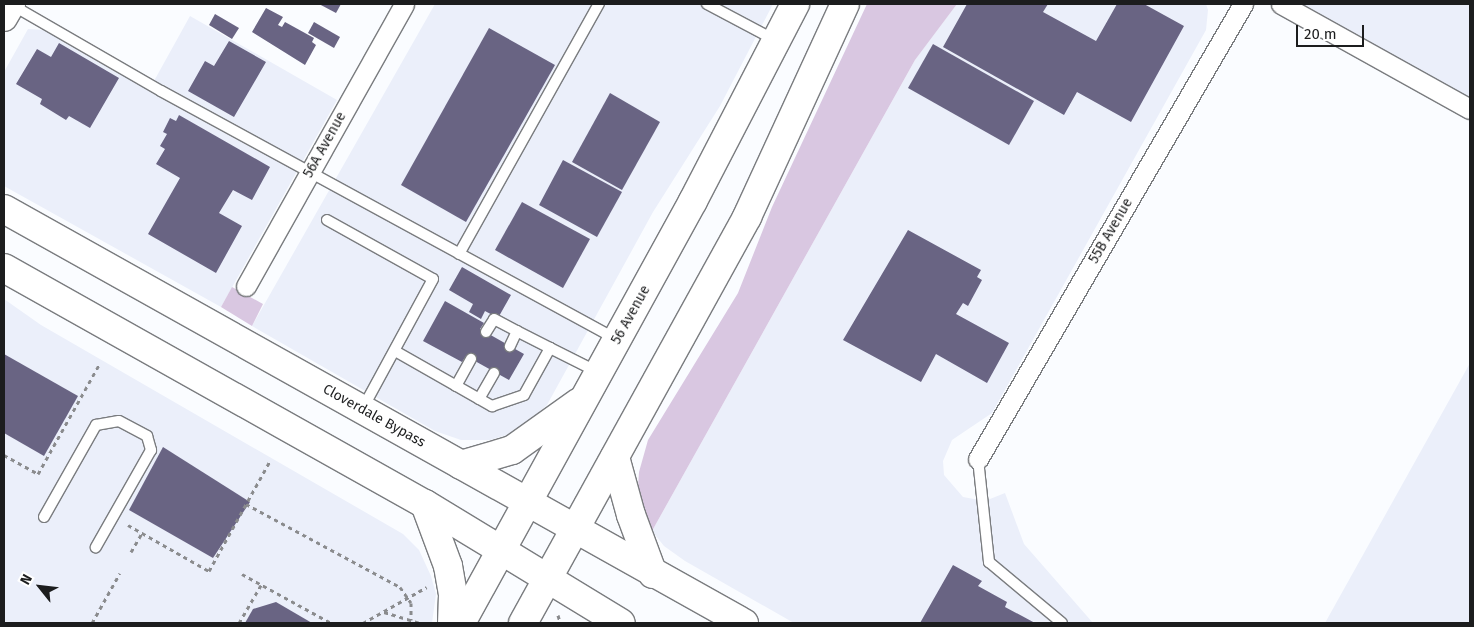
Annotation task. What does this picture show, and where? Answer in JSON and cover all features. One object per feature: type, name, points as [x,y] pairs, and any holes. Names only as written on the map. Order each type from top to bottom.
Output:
[{"type":"highway","name":"56 Avenue","points":[[461,623],[586,398],[795,4]]},
{"type":"highway","points":[[523,623],[546,578],[747,217],[845,4]]},
{"type":"highway","name":"Cloverdale Bypass","points":[[4,209],[461,464],[653,574],[744,623]]},
{"type":"highway","points":[[4,268],[424,504],[620,623]]},
{"type":"highway","points":[[461,464],[512,450],[586,398]]},
{"type":"highway","points":[[615,456],[631,515],[653,574]]},
{"type":"highway","points":[[424,504],[448,566],[453,596],[452,623]]},
{"type":"street","points":[[4,18],[12,4]]},
{"type":"street","name":"56A Avenue","points":[[246,286],[404,4]]},
{"type":"street","name":"55B Avenue","points":[[978,459],[1244,4]]},
{"type":"street","points":[[1282,4],[1470,109]]},
{"type":"lane","points":[[12,4],[309,172],[617,340]]},
{"type":"lane","points":[[459,254],[599,4]]},
{"type":"lane","points":[[707,4],[776,41]]},
{"type":"lane","points":[[327,220],[434,279],[362,409]]},
{"type":"lane","points":[[486,332],[494,319],[599,373]]},
{"type":"lane","points":[[510,346],[517,331]]},
{"type":"lane","points":[[395,351],[492,406],[524,396],[550,348]]},
{"type":"lane","points":[[456,386],[471,359]]},
{"type":"lane","points":[[479,399],[494,373]]},
{"type":"lane","points":[[44,517],[96,425],[119,421],[147,436],[151,450],[96,547]]},
{"type":"lane","points":[[978,459],[990,562],[1062,623]]},
{"type":"path","points":[[4,455],[38,474],[100,363]]},
{"type":"path","points":[[120,520],[209,571],[270,461]]},
{"type":"path","points":[[246,504],[382,580],[395,583],[408,597],[412,608],[411,620]]},
{"type":"path","points":[[131,552],[142,533]]},
{"type":"path","points":[[92,623],[120,573]]},
{"type":"path","points":[[242,574],[331,623]]},
{"type":"path","points":[[363,623],[432,584]]},
{"type":"path","points":[[239,623],[261,585]]},
{"type":"path","points":[[382,612],[421,623]]},
{"type":"path","points":[[558,615],[560,622]]},
{"type":"shaded area","points":[[435,4],[773,4],[720,106],[653,212],[547,405],[517,432],[490,440],[461,440],[435,431],[252,326]]},
{"type":"shaded area","points":[[867,4],[957,4],[915,60],[652,531],[647,523],[638,487],[639,472],[648,440],[738,293],[772,207]]},
{"type":"shaded area","points":[[957,4],[1206,4],[1208,10],[1206,30],[992,413],[952,440],[943,461],[944,475],[963,497],[985,501],[1005,493],[1024,544],[1093,623],[794,623],[685,561],[664,546],[652,531],[915,60]]},
{"type":"shaded area","points":[[1298,4],[1470,4],[1470,104]]},
{"type":"shaded area","points":[[190,16],[337,100],[221,307],[4,186],[4,72],[28,29],[45,30],[149,90]]},
{"type":"shaded area","points":[[232,287],[263,304],[252,326],[221,307]]},
{"type":"shaded area","points":[[4,299],[41,325],[403,534],[419,550],[431,576],[436,594],[432,623],[4,623]]},
{"type":"shaded area","points":[[1470,363],[1470,623],[1325,623]]},
{"type":"building","points":[[319,4],[341,4],[336,13]]},
{"type":"building","points":[[967,4],[1048,4],[1043,12],[1096,41],[1117,4],[1144,4],[1184,26],[1131,122],[1077,92],[1064,115],[943,47]]},
{"type":"building","points":[[266,8],[283,17],[278,25],[282,27],[285,22],[314,38],[312,42],[316,45],[305,65],[252,32]]},
{"type":"building","points":[[215,14],[239,28],[232,39],[209,25]]},
{"type":"building","points":[[314,22],[340,37],[334,48],[308,33]]},
{"type":"building","points":[[489,28],[555,65],[466,222],[401,185]]},
{"type":"building","points":[[229,41],[266,62],[234,117],[188,91],[205,61],[214,66]]},
{"type":"building","points":[[59,43],[119,78],[90,128],[69,116],[66,120],[40,104],[42,99],[16,84],[37,49],[51,57]]},
{"type":"building","points":[[933,44],[1034,101],[1009,145],[908,88]]},
{"type":"building","points":[[610,93],[660,122],[622,190],[572,162]]},
{"type":"building","points":[[179,115],[270,167],[252,200],[233,190],[219,213],[242,226],[216,273],[148,234],[180,178],[156,164],[165,149],[160,146],[167,134],[163,132],[170,118],[176,121]]},
{"type":"building","points":[[563,160],[622,192],[597,237],[539,205]]},
{"type":"building","points":[[522,202],[590,239],[563,288],[495,250]]},
{"type":"building","points":[[908,230],[981,270],[977,277],[982,280],[968,306],[963,303],[956,314],[1009,343],[987,383],[936,354],[921,382],[843,340]]},
{"type":"building","points":[[462,267],[511,295],[498,318],[485,311],[481,319],[469,312],[473,304],[449,290]]},
{"type":"building","points":[[445,301],[484,323],[480,329],[524,354],[509,380],[466,356],[462,362],[423,341]]},
{"type":"building","points":[[4,354],[78,396],[44,456],[4,433]]},
{"type":"building","points":[[163,447],[250,502],[213,558],[129,510]]},
{"type":"building","points":[[953,565],[982,581],[978,586],[1007,602],[1005,607],[1035,623],[920,623]]},
{"type":"building","points":[[276,602],[312,623],[245,623],[253,609]]}]
